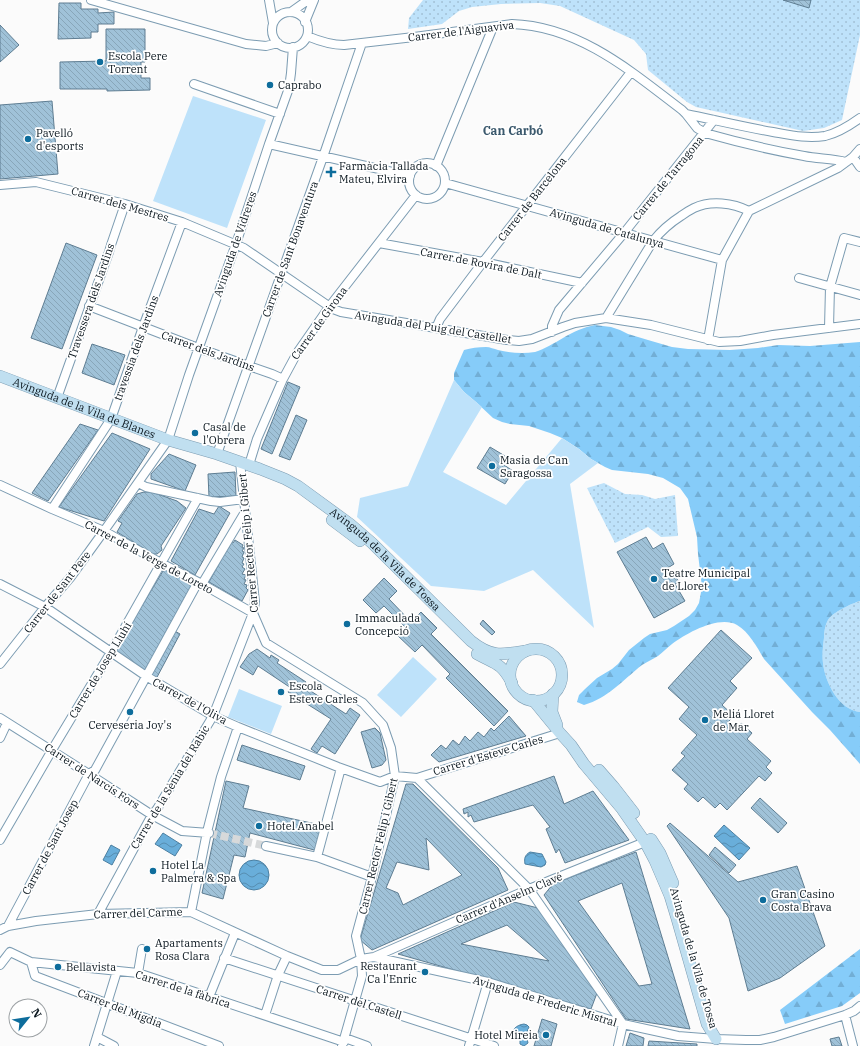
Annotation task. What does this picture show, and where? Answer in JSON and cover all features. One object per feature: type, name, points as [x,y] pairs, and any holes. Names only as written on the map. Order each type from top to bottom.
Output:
[{"type":"main road","name":"Avinguda de la Vila de Blanes","points":[[0,376],[168,440]]},
{"type":"main road","name":"Avinguda de la Vila de Tossa","points":[[168,440],[217,454],[260,469],[298,486],[372,542],[471,641],[483,650],[500,654],[525,651]]},
{"type":"main road","name":"Avinguda de la Vila de Tossa","points":[[244,464],[299,496],[346,530],[378,558],[471,650],[479,656],[495,662],[502,668],[512,682]]},
{"type":"main road","points":[[530,649],[546,650],[558,661],[562,671],[561,682],[553,694],[547,698],[533,700],[519,695],[515,689],[511,674],[514,662],[516,657],[525,651],[530,649]]},
{"type":"main road","name":"Avinguda de la Vila de Tossa","points":[[553,694],[552,712],[560,733]]},
{"type":"main road","name":"Avinguda de la Vila de Tossa","points":[[533,700],[571,745],[588,759],[613,786],[634,812],[660,854],[681,907],[717,1043]]},
{"type":"main road","name":"Avinguda de la Vila de Tossa","points":[[571,745],[584,764],[622,809],[645,842],[655,861],[670,896],[707,1024],[717,1043]]},
{"type":"street","points":[[91,0],[246,44],[266,46],[278,43]]},
{"type":"street","points":[[269,0],[273,23],[273,37],[278,43],[285,47],[293,48],[301,43],[307,36],[307,31],[305,22],[299,15],[291,12]]},
{"type":"street","points":[[273,23],[282,14],[291,12],[308,0]]},
{"type":"street","points":[[305,22],[314,0]]},
{"type":"street","name":"Carrer de l'Aiguaviva","points":[[307,36],[335,45],[414,37],[512,24],[526,24],[544,28],[576,39],[594,48],[632,72],[682,110],[697,128],[705,133],[771,150],[806,157],[839,160],[849,159]]},
{"type":"street","points":[[436,166],[493,27]]},
{"type":"street","name":"Carrer de Sant Bonaventura","points":[[217,454],[362,43]]},
{"type":"street","name":"Avinguda de Vidreres","points":[[168,440],[198,348],[236,244],[268,144],[291,81],[293,48]]},
{"type":"street","name":"Carrer de Barcelona","points":[[436,328],[440,319],[483,262],[632,72]]},
{"type":"street","points":[[194,84],[280,114]]},
{"type":"street","name":"Carrer de l'Aiguaviva","points":[[686,114],[790,135],[811,137],[835,133],[860,118]]},
{"type":"street","name":"Carrer de Tarragona","points":[[552,332],[552,326],[559,310],[624,233],[714,120]]},
{"type":"street","points":[[268,144],[410,176]]},
{"type":"street","points":[[708,340],[722,260],[749,211],[838,168],[860,149]]},
{"type":"street","points":[[849,159],[860,167]]},
{"type":"street","points":[[430,164],[436,166],[443,173],[444,177],[445,183],[441,192],[430,199],[425,199],[416,195],[411,188],[409,181],[415,168],[421,165],[430,164]]},
{"type":"street","name":"Carrer dels Mestres","points":[[0,185],[36,182],[125,204],[182,222],[236,244]]},
{"type":"street","name":"Avinguda de Catalunya","points":[[445,183],[722,260]]},
{"type":"street","name":"Carrer de Girona","points":[[244,464],[296,353],[329,307],[416,195]]},
{"type":"street","points":[[606,318],[653,241],[669,224],[694,208],[716,203],[739,206],[749,211]]},
{"type":"street","name":"Travessera dels Jardins","points":[[57,398],[125,204]]},
{"type":"street","name":"travessia dels Jardins","points":[[52,509],[111,419],[182,222]]},
{"type":"street","points":[[829,328],[830,287],[844,238],[860,242]]},
{"type":"street","name":"Carrer de Rovira de Dalt","points":[[379,243],[483,262],[582,283]]},
{"type":"street","name":"Avinguda del Puig del Castellet","points":[[236,244],[254,254],[329,307],[342,312],[507,340],[520,341],[532,339],[575,323],[606,318],[651,325],[719,342],[740,341],[773,335],[860,324]]},
{"type":"street","points":[[799,278],[860,295]]},
{"type":"street","name":"Carrer dels Jardins","points":[[89,306],[283,379]]},
{"type":"street","name":"Carrer de Sant Pere","points":[[0,664],[70,578],[168,440]]},
{"type":"street","name":"Carrer Rector Felip i Gibert","points":[[244,464],[245,512],[255,602],[253,613],[266,643],[363,703],[383,725],[392,748],[395,776],[372,877],[356,936],[360,959]]},
{"type":"street","points":[[138,483],[146,487],[215,502],[244,499]]},
{"type":"street","name":"Carrer de la Verge de Loreto","points":[[0,485],[104,531],[253,613]]},
{"type":"street","name":"Carrer de Josep Lluhí","points":[[0,840],[111,652],[198,498]]},
{"type":"street","points":[[146,676],[200,583],[245,512]]},
{"type":"street","name":"Carrer de l'Oliva","points":[[0,584],[45,607],[146,676],[213,716],[341,768],[380,782],[395,776],[417,778]]},
{"type":"street","name":"Carrer de la Sènia del Rabic","points":[[98,914],[152,815],[213,716],[253,613]]},
{"type":"street","name":"Carrer de Sant Josep","points":[[8,926],[146,676]]},
{"type":"street","points":[[0,738],[4,720]]},
{"type":"street","name":"Carrer de Narcís Fors","points":[[4,720],[52,750],[92,772],[152,815],[182,831],[208,833]]},
{"type":"street","points":[[191,912],[221,777],[238,727]]},
{"type":"street","name":"Carrer d'Esteve Carles","points":[[417,778],[560,733]]},
{"type":"street","points":[[317,857],[341,768]]},
{"type":"street","points":[[417,778],[529,889],[623,1024],[618,1046]]},
{"type":"street","name":"Carrer d'Anselm Clavé","points":[[374,957],[529,889],[645,842]]},
{"type":"street","points":[[266,846],[317,857],[372,877]]},
{"type":"street","name":"Carrer del Carme","points":[[0,930],[8,926],[36,921],[98,914],[191,912],[235,933],[322,970],[338,970],[360,959]]},
{"type":"street","points":[[209,996],[235,933]]},
{"type":"street","points":[[138,973],[142,949]]},
{"type":"street","name":"Carrer de la fàbrica","points":[[0,965],[10,952],[31,962],[138,973],[344,1042],[367,1046]]},
{"type":"street","points":[[265,1015],[278,975],[287,956]]},
{"type":"street","points":[[344,1042],[362,976],[360,959],[374,957]]},
{"type":"street","name":"Avinguda de Frederic Mistral","points":[[374,957],[488,982],[623,1024],[717,1043],[767,1038],[827,1022],[854,1011],[860,1006]]},
{"type":"street","name":"Carrer del Castell","points":[[224,958],[355,1000],[470,1042],[494,1046]]},
{"type":"street","name":"Carrer del Migdia","points":[[31,962],[35,976],[207,1044],[219,1046]]},
{"type":"street","points":[[94,1046],[117,971]]},
{"type":"street","points":[[470,1042],[488,982]]},
{"type":"street","points":[[845,1015],[854,1046]]},
{"type":"street","points":[[97,1037],[114,1046]]},
{"type":"shaded area","points":[[423,0],[860,0],[860,35],[842,120],[824,128],[803,131],[696,107],[687,102],[648,70],[646,54],[634,40],[560,6],[540,3],[501,4],[472,7],[459,11],[442,24],[408,29],[409,18]]},
{"type":"shaded area","points":[[193,96],[266,120],[227,228],[153,201]]},
{"type":"shaded area","points":[[454,380],[464,392],[482,407],[443,472],[506,505],[562,438],[598,463],[570,484],[594,628],[533,570],[484,591],[431,586],[357,517],[360,498],[408,486]]},
{"type":"shaded area","points":[[604,483],[625,494],[642,495],[655,499],[675,495],[678,536],[661,537],[648,527],[615,543],[587,488]]},
{"type":"shaded area","points":[[860,601],[860,712],[852,710],[846,706],[834,694],[824,670],[823,647],[824,631],[830,617],[847,606]]},
{"type":"shaded area","points":[[413,657],[437,679],[401,717],[377,695]]},
{"type":"shaded area","points":[[239,689],[282,706],[271,734],[228,717]]},
{"type":"green space","points":[[595,325],[611,327],[628,334],[672,347],[688,349],[730,350],[778,345],[810,346],[860,342],[860,601],[838,611],[828,620],[824,631],[823,663],[824,670],[834,694],[846,706],[852,710],[860,712],[860,764],[764,659],[745,632],[737,625],[730,622],[712,624],[686,635],[658,656],[642,665],[601,698],[584,705],[577,702],[579,695],[585,689],[597,678],[618,664],[629,650],[650,634],[667,630],[689,616],[699,603],[702,587],[697,537],[688,499],[680,488],[663,478],[648,474],[612,470],[591,459],[562,438],[529,426],[510,424],[493,418],[464,392],[454,380],[454,373],[464,350],[486,347],[512,352],[535,352],[546,348],[575,332]]},
{"type":"green space","points":[[860,949],[860,993],[842,1006],[785,1024],[780,1010]]},
{"type":"water","points":[[724,825],[750,848],[739,860],[714,836]]},
{"type":"water","points":[[163,833],[182,845],[175,856],[155,844]]},
{"type":"water","points":[[111,845],[120,850],[112,865],[103,860]]},
{"type":"water","points":[[530,852],[542,854],[546,862],[545,865],[541,867],[525,864],[525,857]]},
{"type":"water","points":[[254,860],[265,864],[269,875],[265,886],[254,890],[243,886],[239,875],[243,864]]},
{"type":"water","points":[[524,1024],[529,1027],[526,1034],[528,1043],[524,1046],[520,1044],[520,1037],[514,1039],[512,1038],[512,1033],[519,1025]]},
{"type":"building","points":[[783,0],[811,0],[809,8]]},
{"type":"building","points":[[59,3],[81,3],[81,9],[98,9],[98,13],[114,12],[114,24],[98,24],[98,32],[91,32],[91,38],[58,39]]},
{"type":"building","points":[[0,25],[19,45],[0,62]]},
{"type":"building","points":[[106,29],[145,29],[145,62],[141,62],[141,78],[150,78],[150,90],[107,91],[107,89],[60,89],[60,62],[106,61]]},
{"type":"building","name":"Pavelló d'esports","points":[[52,101],[58,174],[0,179],[0,105]]},
{"type":"building","points":[[66,243],[97,255],[62,349],[31,338]]},
{"type":"building","points":[[92,344],[125,355],[114,385],[82,373]]},
{"type":"building","points":[[288,382],[300,387],[272,454],[261,449]]},
{"type":"building","points":[[296,415],[307,420],[290,460],[279,456]]},
{"type":"building","points":[[80,424],[98,430],[48,501],[32,493]]},
{"type":"building","points":[[112,433],[150,449],[104,521],[59,507]]},
{"type":"building","name":"Masia de Can Saragossa","points":[[490,447],[505,456],[501,463],[513,471],[505,484],[477,468]]},
{"type":"building","points":[[169,454],[196,465],[185,491],[151,479],[151,474]]},
{"type":"building","points":[[235,472],[236,496],[209,497],[208,474]]},
{"type":"building","points":[[151,492],[177,501],[186,508],[161,546],[162,550],[157,554],[153,554],[117,532],[122,523],[118,521],[137,494]]},
{"type":"building","points":[[219,506],[230,513],[195,575],[171,561],[199,509],[214,514]]},
{"type":"building","name":"Teatre Municipal de Lloret","points":[[646,537],[653,549],[663,543],[674,564],[666,569],[669,575],[673,573],[679,582],[675,584],[685,601],[654,618],[617,552]]},
{"type":"building","points":[[235,540],[243,545],[242,547],[244,548],[242,551],[244,552],[242,557],[244,558],[242,563],[244,564],[242,567],[245,569],[242,574],[246,575],[244,584],[247,585],[246,588],[248,590],[242,601],[209,582],[231,542],[233,543]]},
{"type":"building","points":[[166,566],[196,582],[145,674],[114,652]]},
{"type":"building","points":[[384,578],[397,591],[389,599],[411,622],[421,612],[437,628],[431,634],[508,711],[494,726],[446,678],[450,674],[422,645],[415,652],[398,636],[406,628],[384,606],[376,613],[363,600]]},
{"type":"building","points":[[483,620],[495,632],[492,635],[480,624]]},
{"type":"building","points":[[173,630],[180,634],[156,679],[148,675]]},
{"type":"building","name":"Meliá Lloret de Mar","points":[[721,630],[752,658],[730,681],[737,688],[722,705],[734,716],[728,722],[736,729],[741,723],[752,733],[747,739],[771,761],[766,767],[772,773],[765,781],[759,776],[727,810],[720,803],[715,808],[703,797],[698,802],[684,789],[688,784],[672,770],[685,756],[681,753],[697,735],[679,719],[689,707],[668,688]]},
{"type":"building","points":[[257,649],[270,658],[271,655],[279,660],[277,663],[306,682],[303,686],[346,714],[350,708],[360,715],[335,754],[322,746],[317,753],[311,749],[331,719],[288,692],[291,688],[258,666],[253,675],[240,667],[249,654]]},
{"type":"building","points":[[509,716],[526,736],[439,762],[431,755],[441,745],[446,749],[453,740],[459,745],[465,736],[470,741],[478,732],[484,737],[491,728],[494,731]]},
{"type":"building","points":[[375,728],[380,733],[386,760],[382,765],[372,768],[361,732]]},
{"type":"building","points":[[242,745],[305,766],[300,780],[237,760]]},
{"type":"building","points":[[554,776],[564,804],[593,791],[629,840],[565,863],[559,849],[556,853],[546,829],[550,827],[533,805],[474,822],[471,815],[468,817],[468,812],[464,814],[463,809]]},
{"type":"building","points":[[226,781],[249,786],[243,808],[325,826],[318,851],[250,833],[245,857],[234,855],[223,899],[202,893]]},
{"type":"building","points":[[406,784],[413,784],[498,868],[508,890],[372,950],[360,940]],"holes":[[[426,838],[462,875],[403,905],[398,893],[386,888],[397,862],[429,870]]]},
{"type":"building","points":[[760,798],[787,823],[778,833],[751,808]]},
{"type":"building","name":"Gran Casino Costa Brava","points":[[670,823],[738,882],[797,866],[825,946],[780,978],[748,991],[729,918],[667,826]]},
{"type":"building","points":[[715,847],[736,865],[729,873],[709,855]]},
{"type":"building","points":[[636,852],[690,1029],[626,1019],[544,895],[553,884]],"holes":[[[622,883],[652,984],[639,986],[578,901]]]},
{"type":"building","points":[[514,902],[538,908],[597,993],[591,1009],[398,954]],"holes":[[[507,925],[549,961],[461,944]]]},
{"type":"building","name":"Hotel Mireia","points":[[542,1019],[557,1024],[551,1046],[534,1046]]},
{"type":"building","points":[[630,1033],[644,1038],[643,1046],[626,1046]]},
{"type":"building","points":[[839,1037],[842,1046],[832,1046],[830,1039]]},
{"type":"building","points":[[649,1041],[697,1044],[697,1046],[648,1046]]},
{"type":"tunnel","points":[[209,833],[266,846]]},
{"type":"place","name":"Escola Pere Torrent","points":[[100,62]]},
{"type":"place","name":"Caprabo","points":[[270,85]]},
{"type":"place","name":"Pavelló d'esports","points":[[28,139]]},
{"type":"place","name":"Farmàcia Tallada Mateu, Elvira","points":[[331,172]]},
{"type":"place","name":"Casal de l'Obrera","points":[[195,433]]},
{"type":"place","name":"Masia de Can Saragossa","points":[[492,466]]},
{"type":"place","name":"Teatre Municipal de Lloret","points":[[654,579]]},
{"type":"place","name":"Immaculada Concepció","points":[[347,624]]},
{"type":"place","name":"Escola Esteve Carles","points":[[281,692]]},
{"type":"place","name":"Cerveseria Joy's","points":[[130,712]]},
{"type":"place","name":"Meliá Lloret de Mar","points":[[705,720]]},
{"type":"place","name":"Hotel Anabel","points":[[259,826]]},
{"type":"place","name":"Hotel La Palmera & Spa","points":[[153,871]]},
{"type":"place","name":"Gran Casino Costa Brava","points":[[763,900]]},
{"type":"place","name":"Apartaments Rosa Clara","points":[[147,949]]},
{"type":"place","name":"Bellavista","points":[[58,967]]},
{"type":"place","name":"Restaurant Ca l'Enric","points":[[425,972]]},
{"type":"place","name":"Hotel Mireia","points":[[546,1035]]},
{"type":"district","name":"Can Carbó","points":[[513,130]]}]
